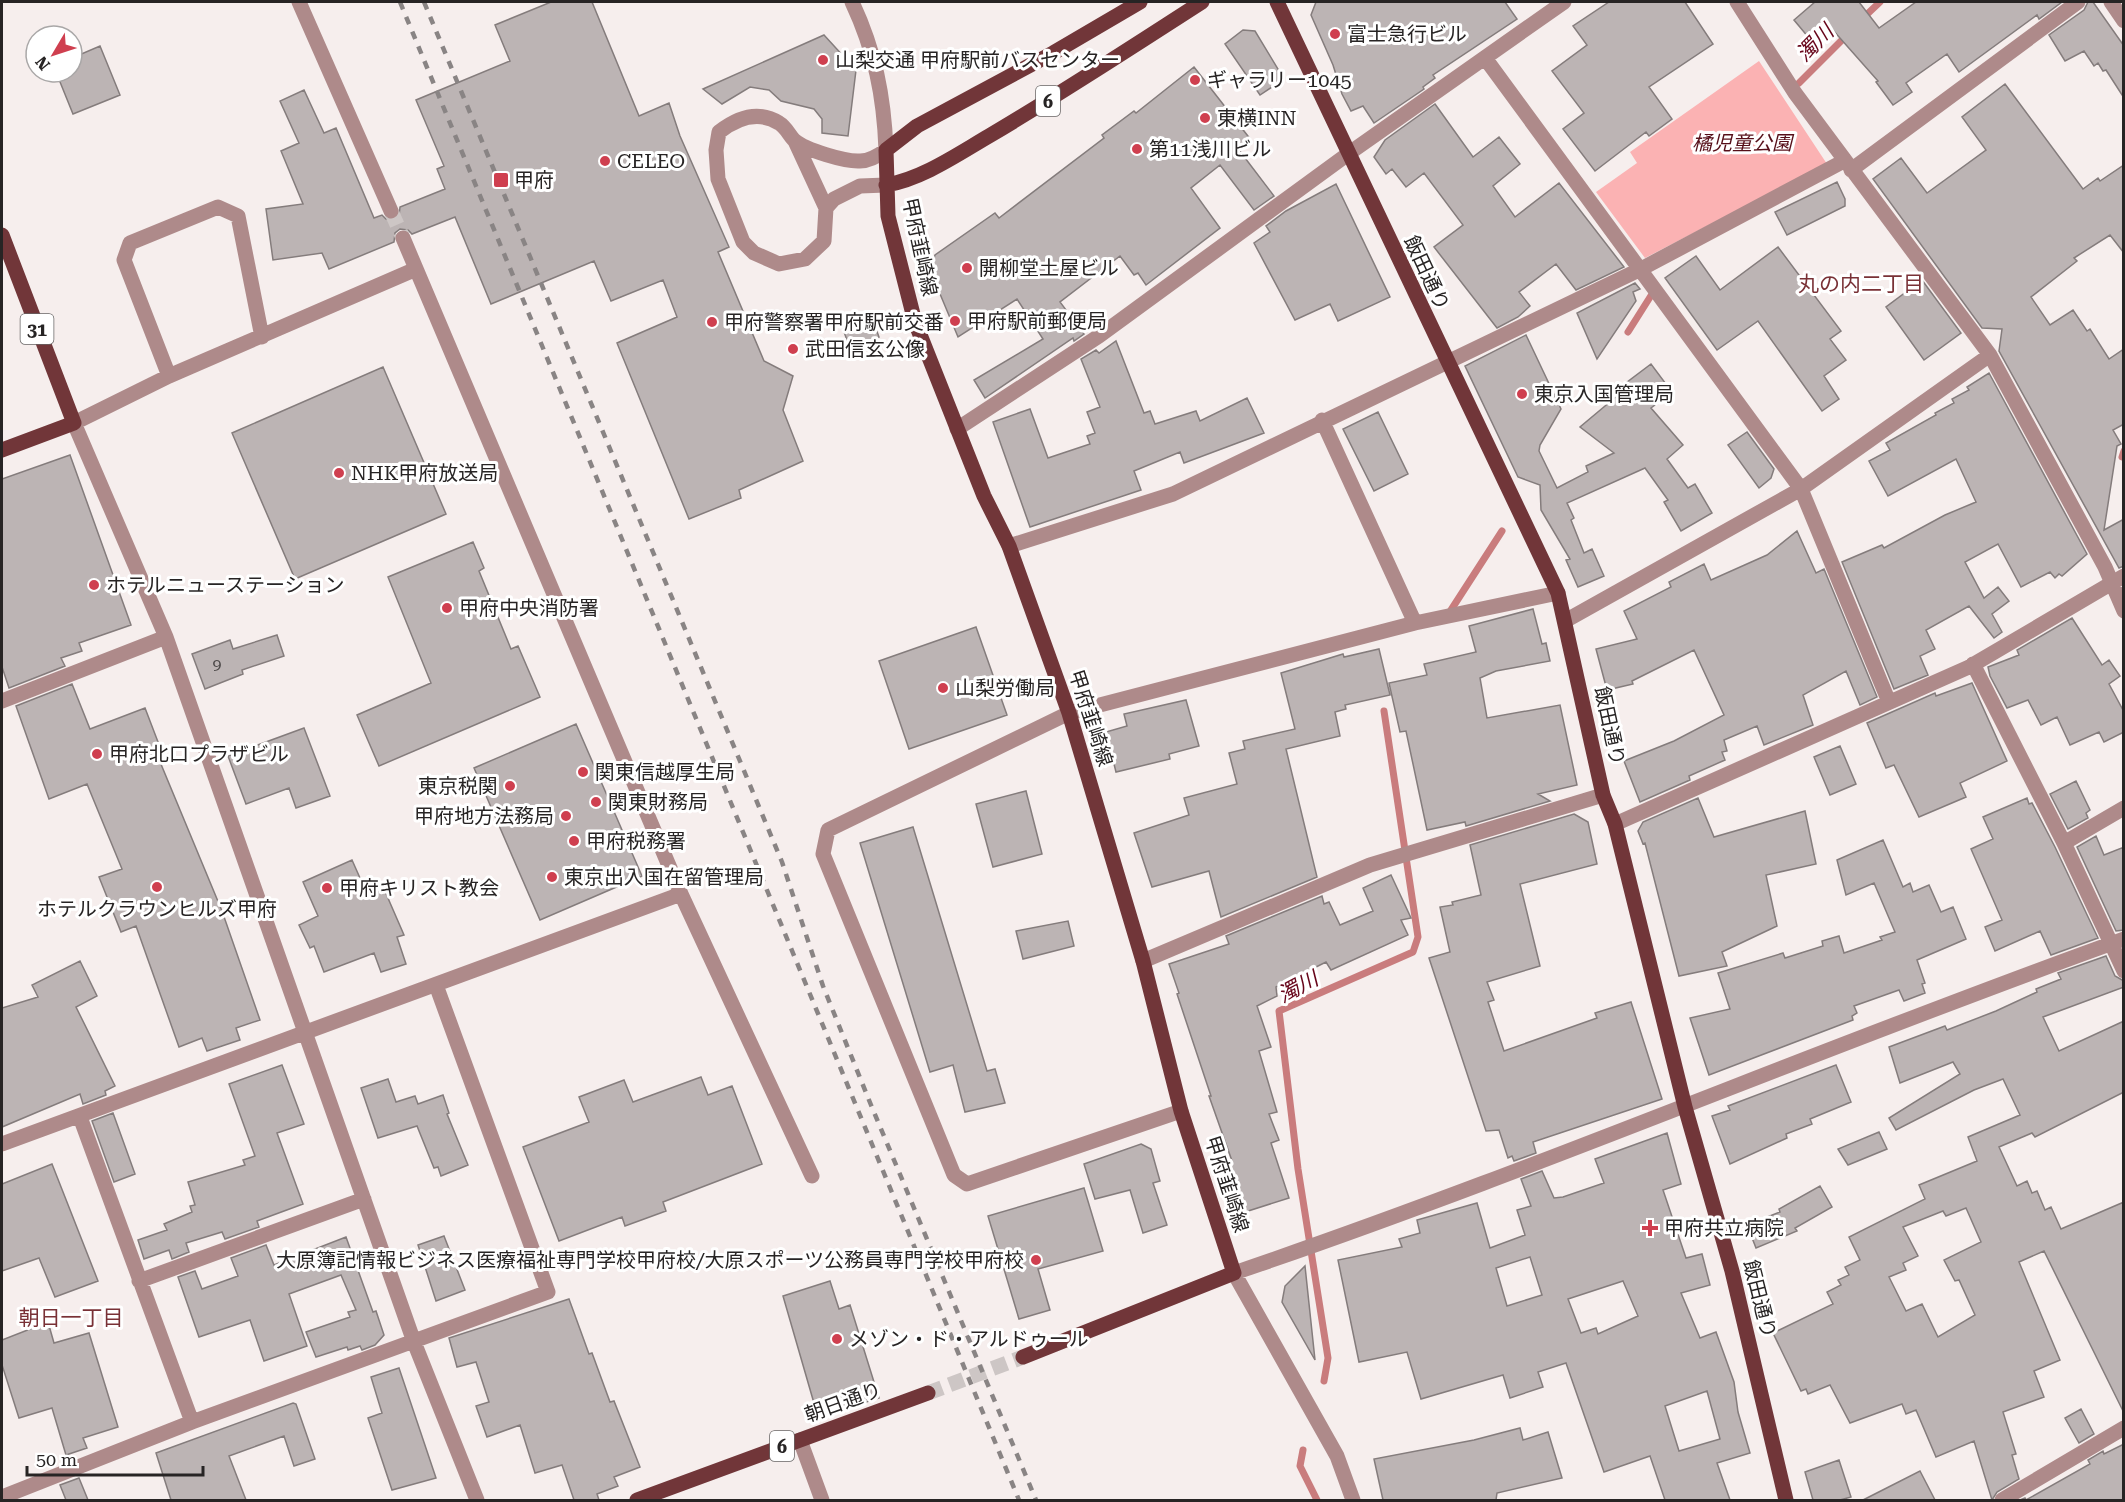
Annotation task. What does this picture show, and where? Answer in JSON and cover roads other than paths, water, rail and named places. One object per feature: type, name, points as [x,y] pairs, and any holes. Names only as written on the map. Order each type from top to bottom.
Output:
[{"type":"main road","name":"6","points":[[886,150],[917,126],[1099,27],[1140,2]]},
{"type":"main road","name":"甲府韮崎線","points":[[886,185],[899,183],[965,150],[1053,98],[1202,2]]},
{"type":"main road","name":"飯田通り","points":[[1277,2],[1558,593],[1604,795],[1615,824],[1685,1107],[1732,1271],[1786,1500]]},
{"type":"main road","name":"甲府韮崎線","points":[[886,150],[888,216],[915,322],[984,496],[1009,546],[1069,713],[1143,961],[1181,1111],[1234,1273]]},
{"type":"main road","name":"31","points":[[2,235],[6,264],[74,423]]},
{"type":"main road","points":[[2,450],[74,423]]},
{"type":"main road","points":[[1023,1357],[1234,1273]]},
{"type":"main road","name":"朝日通り","points":[[637,1500],[928,1393]]},
{"type":"street","points":[[299,2],[391,211]]},
{"type":"street","points":[[795,141],[824,154],[860,162],[875,158],[886,150],[882,93],[863,25],[852,2]]},
{"type":"street","points":[[957,429],[1098,336],[1348,154],[1564,2]]},
{"type":"street","points":[[1737,2],[1795,93],[1847,166],[1990,355],[2117,580],[2124,611]]},
{"type":"street","points":[[1009,546],[1173,494],[1322,420],[1447,363],[1641,269],[1847,166],[2078,2]]},
{"type":"street","points":[[2111,2],[2124,21]]},
{"type":"street","points":[[1485,58],[1801,489],[1889,702]]},
{"type":"street","points":[[751,116],[764,116],[780,123],[795,141],[826,208],[824,241],[805,259],[779,264],[754,253],[743,242],[718,179],[716,150],[719,132],[733,121],[751,116]]},
{"type":"street","points":[[826,208],[834,199],[860,186],[886,185]]},
{"type":"street","points":[[169,376],[124,260],[130,243],[218,207],[238,216],[262,337]]},
{"type":"street","points":[[403,238],[681,894],[812,1176]]},
{"type":"street","points":[[416,269],[169,376],[74,423],[166,637],[414,1342],[477,1500]]},
{"type":"street","points":[[1565,621],[1801,489],[1990,355]]},
{"type":"street","points":[[1322,420],[1415,623]]},
{"type":"street","points":[[1615,824],[1973,664],[2117,580]]},
{"type":"street","points":[[1181,1111],[967,1184],[954,1175],[823,854],[828,830],[1069,713],[1415,623],[1558,593]]},
{"type":"street","points":[[2,701],[166,637]]},
{"type":"street","points":[[1973,664],[2064,843],[2117,941],[2124,971]]},
{"type":"street","points":[[1143,961],[1370,865],[1604,795]]},
{"type":"street","points":[[2064,843],[2124,808]]},
{"type":"street","points":[[2,1144],[681,894]]},
{"type":"street","points":[[1353,1500],[1337,1456],[1234,1273],[1337,1238],[1685,1107],[1875,1030],[2117,941]]},
{"type":"street","points":[[2,1497],[192,1422],[548,1292],[436,986]]},
{"type":"street","points":[[80,1117],[192,1422]]},
{"type":"street","points":[[139,1281],[364,1199]]},
{"type":"street","points":[[2002,1500],[2124,1428]]},
{"type":"street","points":[[800,1440],[822,1500]]},
{"type":"waterway","name":"濁川","points":[[1862,19],[1880,2]]},
{"type":"waterway","name":"濁川","points":[[1799,83],[1848,34]]},
{"type":"waterway","points":[[1628,332],[1652,294]]},
{"type":"waterway","points":[[2122,457],[2124,451]]},
{"type":"waterway","name":"濁川","points":[[1451,610],[1502,531]]},
{"type":"waterway","name":"濁川","points":[[1324,1381],[1328,1358],[1298,1169],[1279,1011],[1413,952],[1418,937],[1384,711]]},
{"type":"waterway","name":"濁川","points":[[1303,1450],[1300,1466],[1317,1500]]},
{"type":"tunnel","points":[[391,211],[403,238]]},
{"type":"tunnel","points":[[928,1393],[1023,1357]]},
{"type":"railway","points":[[400,2],[1019,1500]]},
{"type":"railway","points":[[424,2],[782,862],[823,986],[1036,1500]]},
{"type":"place","name":"富士急行ビル","points":[[1335,34]]},
{"type":"place","name":"山梨交通 甲府駅前バスセンター","points":[[823,60]]},
{"type":"place","name":"ギャラリー1045","points":[[1195,80]]},
{"type":"place","name":"東横INN","points":[[1205,118]]},
{"type":"place","name":"第11浅川ビル","points":[[1137,149]]},
{"type":"place","name":"CELEO","points":[[605,161]]},
{"type":"place","name":"甲府","points":[[501,180]]},
{"type":"place","name":"開柳堂土屋ビル","points":[[967,268]]},
{"type":"place","name":"甲府駅前郵便局","points":[[955,321]]},
{"type":"place","name":"甲府警察署甲府駅前交番","points":[[712,322]]},
{"type":"place","name":"武田信玄公像","points":[[793,349]]},
{"type":"place","name":"東京入国管理局","points":[[1522,394]]},
{"type":"place","name":"NHK甲府放送局","points":[[339,473]]},
{"type":"place","name":"ホテルニューステーション","points":[[94,585]]},
{"type":"place","name":"甲府中央消防署","points":[[447,608]]},
{"type":"place","name":"山梨労働局","points":[[943,688]]},
{"type":"place","name":"甲府北口プラザビル","points":[[97,754]]},
{"type":"place","name":"関東信越厚生局","points":[[583,772]]},
{"type":"place","name":"東京税関","points":[[510,786]]},
{"type":"place","name":"関東財務局","points":[[596,802]]},
{"type":"place","name":"甲府地方法務局","points":[[566,816]]},
{"type":"place","name":"甲府税務署","points":[[574,841]]},
{"type":"place","name":"東京出入国在留管理局","points":[[552,877]]},
{"type":"place","name":"ホテルクラウンヒルズ甲府","points":[[157,887]]},
{"type":"place","name":"甲府キリスト教会","points":[[327,888]]},
{"type":"place","name":"甲府共立病院","points":[[1650,1228]]},
{"type":"place","name":"大原簿記情報ビジネス医療福祉専門学校甲府校/大原スポーツ公務員専門学校甲府校","points":[[1036,1260]]},
{"type":"place","name":"メゾン・ド・アルドゥール","points":[[837,1339]]},
{"type":"district","name":"丸の内二丁目","points":[[1861,284]]},
{"type":"district","name":"朝日一丁目","points":[[71,1318]]},
{"type":"park label","name":"橘児童公園","points":[[1742,143]]}]
